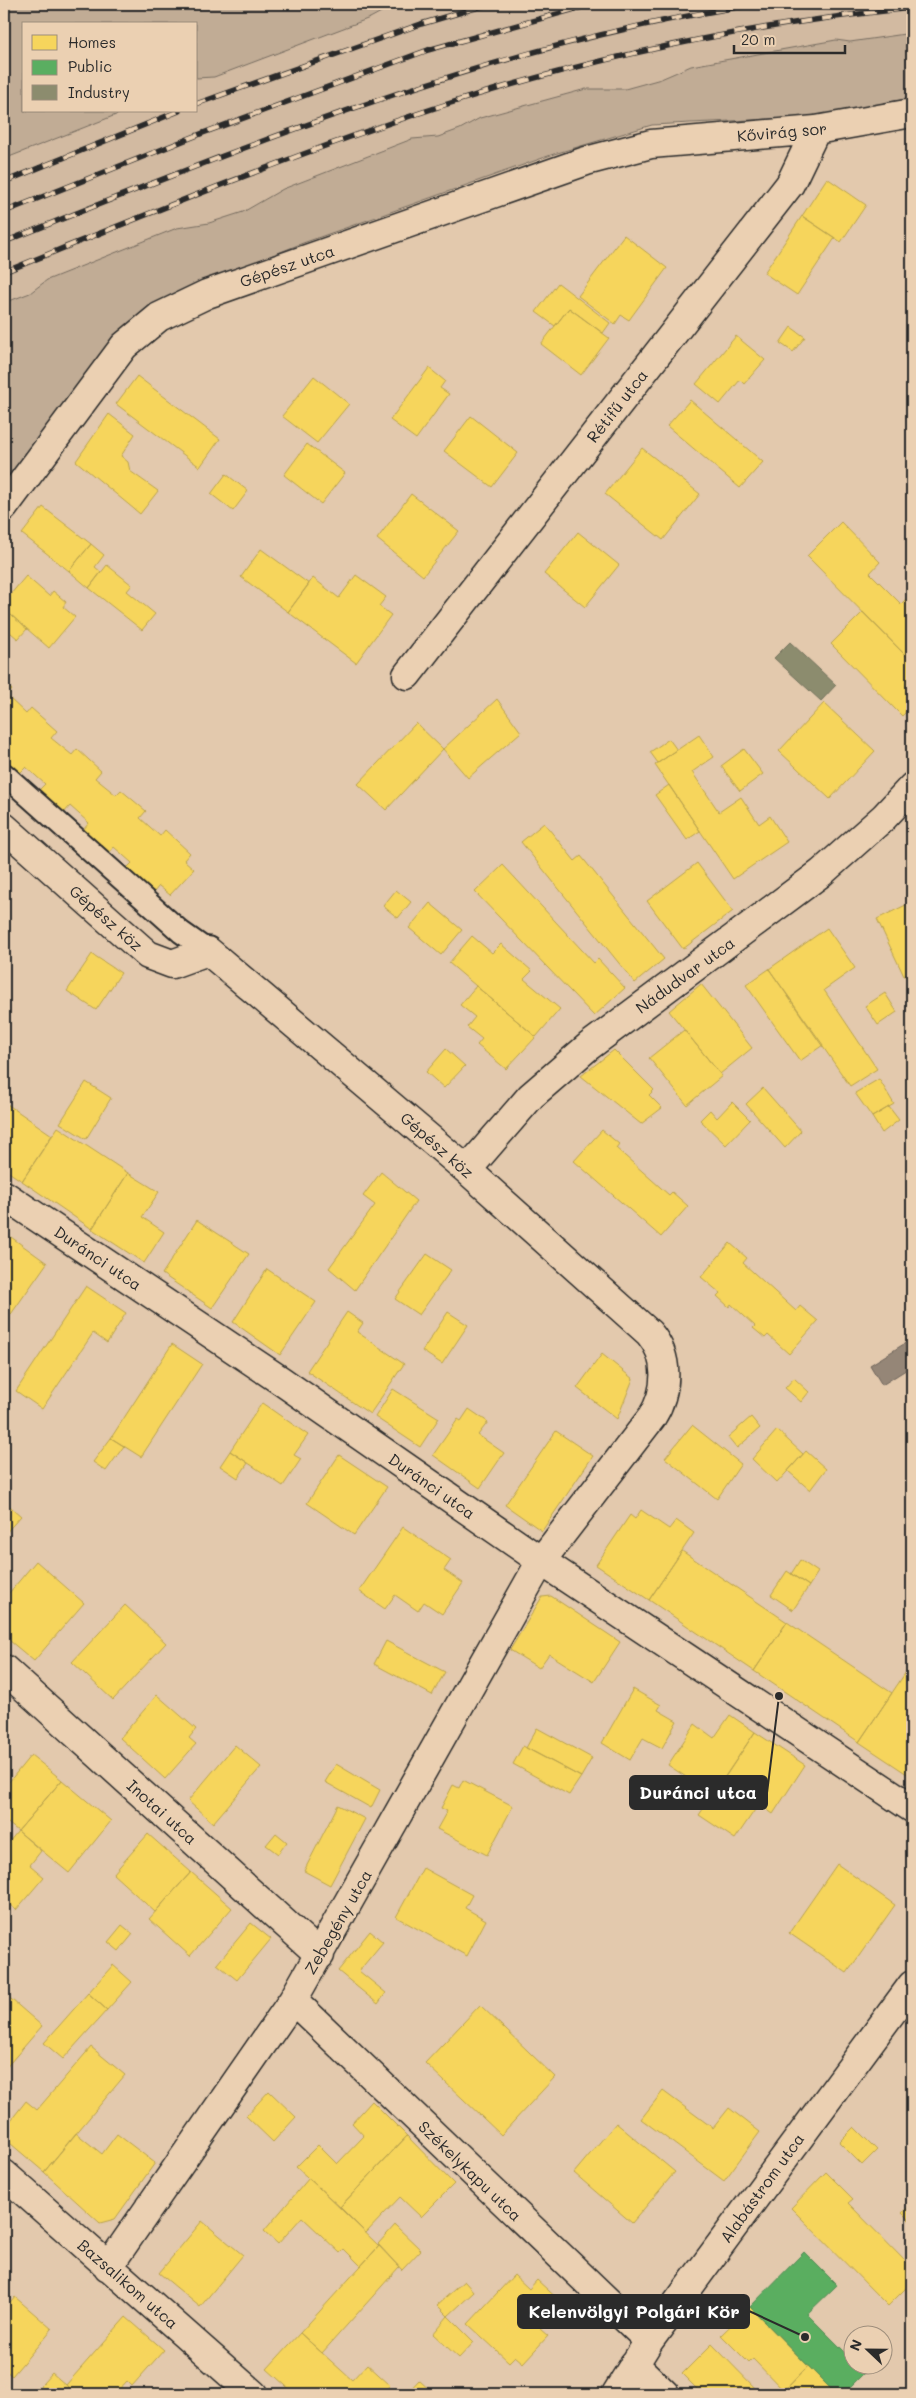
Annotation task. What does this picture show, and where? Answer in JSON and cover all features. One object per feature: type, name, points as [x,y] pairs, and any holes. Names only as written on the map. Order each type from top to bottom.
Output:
[{"type":"street","name":"Kővirág sor","points":[[652,144],[816,130],[912,113]]},
{"type":"street","name":"Rétifű utca","points":[[407,675],[790,184],[816,130]]},
{"type":"street","name":"Gépész utca","points":[[4,507],[124,346],[159,317],[208,294],[522,183],[586,161],[652,144]]},
{"type":"street","name":"Nádudvar utca","points":[[467,1170],[531,1096],[589,1046],[821,873],[884,817],[912,787]]},
{"type":"street","name":"Gépész köz","points":[[4,827],[148,954],[172,964],[208,951],[467,1170],[649,1333],[658,1344],[663,1355],[665,1370],[661,1404],[541,1561]]},
{"type":"street","name":"Duránci utca","points":[[4,1195],[280,1380],[541,1561],[912,1808]]},
{"type":"street","name":"Zebegény utca","points":[[108,2267],[293,2000],[541,1561]]},
{"type":"street","name":"Inotai utca","points":[[4,1669],[320,1955]]},
{"type":"street","name":"Alabástrom utca","points":[[616,2394],[649,2341],[912,1985]]},
{"type":"street","name":"Székelykapu utca","points":[[293,2000],[649,2341]]},
{"type":"street","name":"Bazsalikom utca","points":[[4,2174],[253,2394]]},
{"type":"street","points":[[634,2364],[664,2394]]},
{"type":"lane","points":[[4,774],[181,932],[208,951]]},
{"type":"shaded area","points":[[4,4],[396,4],[370,18],[214,77],[198,78],[198,22],[22,22],[22,112],[123,112],[4,159]]},
{"type":"shaded area","points":[[396,4],[912,4],[912,33],[850,42],[836,40],[691,66],[661,79],[625,89],[586,89],[480,118],[460,129],[438,137],[412,139],[283,189],[243,212],[209,223],[177,228],[47,280],[30,293],[4,303],[4,159],[123,112],[198,112],[198,78],[214,77],[370,18]]},
{"type":"shaded area","points":[[912,33],[912,98],[809,117],[652,125],[554,154],[303,243],[170,296],[109,345],[4,481],[4,303],[30,293],[47,280],[177,228],[209,223],[243,212],[283,189],[412,139],[438,137],[460,129],[480,118],[586,89],[625,89],[661,79],[691,66],[836,40],[850,42]]},
{"type":"shaded area","points":[[912,1339],[912,1366],[882,1385],[870,1365]]},
{"type":"building: Homes","points":[[827,178],[866,205],[841,242],[802,216]]},
{"type":"building: Homes","points":[[802,216],[835,238],[797,295],[764,273]]},
{"type":"building: Homes","points":[[624,235],[667,268],[629,320],[621,315],[615,324],[578,296]]},
{"type":"building: Homes","points":[[558,283],[610,323],[603,333],[569,308],[555,326],[536,312]]},
{"type":"building: Homes","points":[[569,308],[609,338],[581,375],[541,344]]},
{"type":"building: Homes","points":[[791,327],[805,337],[793,352],[780,343]]},
{"type":"building: Homes","points":[[736,336],[765,360],[744,384],[740,380],[720,404],[696,384]]},
{"type":"building: Homes","points":[[429,368],[445,381],[440,388],[449,394],[416,439],[390,420]]},
{"type":"building: Homes","points":[[137,376],[220,439],[200,467],[116,404]]},
{"type":"building: Homes","points":[[314,376],[349,404],[317,443],[282,416]]},
{"type":"building: Homes","points":[[690,400],[763,462],[740,488],[667,426]]},
{"type":"building: Homes","points":[[109,414],[135,434],[121,456],[128,462],[130,471],[158,491],[140,514],[76,461]]},
{"type":"building: Homes","points":[[471,416],[518,453],[492,487],[444,451]]},
{"type":"building: Homes","points":[[307,444],[345,473],[321,504],[284,475]]},
{"type":"building: Homes","points":[[642,448],[700,494],[663,540],[605,494]]},
{"type":"building: Homes","points":[[226,474],[248,491],[233,511],[211,494]]},
{"type":"building: Homes","points":[[411,494],[459,531],[423,576],[377,539]]},
{"type":"building: Homes","points":[[43,507],[91,544],[69,571],[22,534]]},
{"type":"building: Homes","points":[[841,522],[880,562],[870,573],[901,604],[912,593],[912,662],[807,556]]},
{"type":"building: Homes","points":[[578,532],[619,565],[585,607],[544,574]]},
{"type":"building: Homes","points":[[91,544],[104,555],[95,567],[101,572],[89,588],[69,571]]},
{"type":"building: Homes","points":[[261,549],[309,584],[288,612],[241,577]]},
{"type":"building: Homes","points":[[107,565],[132,585],[127,591],[155,614],[142,630],[89,588]]},
{"type":"building: Homes","points":[[356,575],[386,597],[379,606],[391,615],[356,663],[288,612],[313,578],[339,598]]},
{"type":"building: Homes","points":[[26,576],[49,596],[53,591],[66,602],[63,607],[75,617],[49,648],[4,609],[4,602]]},
{"type":"building: Homes","points":[[4,609],[27,629],[18,639],[4,627]]},
{"type":"building: Homes","points":[[863,612],[912,662],[912,706],[902,716],[831,644]]},
{"type":"building: Homes","points":[[4,683],[12,690],[7,696],[26,714],[31,708],[57,731],[51,738],[72,755],[77,749],[101,771],[95,778],[116,795],[121,790],[146,811],[140,818],[160,836],[165,830],[190,853],[184,860],[194,869],[170,895],[159,886],[153,893],[126,869],[132,863],[114,847],[109,853],[83,830],[89,823],[70,806],[63,814],[38,791],[45,784],[26,767],[20,773],[4,759]]},
{"type":"building: Homes","points":[[497,699],[521,732],[468,778],[443,749]]},
{"type":"building: Homes","points":[[824,703],[875,751],[830,799],[779,751]]},
{"type":"building: Homes","points":[[416,723],[443,749],[386,810],[358,784]]},
{"type":"building: Homes","points":[[699,735],[714,757],[692,772],[719,812],[741,797],[759,824],[770,816],[787,842],[733,879],[655,765]]},
{"type":"building: Homes","points":[[669,739],[677,750],[658,763],[650,752]]},
{"type":"building: Homes","points":[[744,749],[763,774],[740,791],[721,766]]},
{"type":"building: Homes","points":[[669,785],[700,831],[687,840],[655,795]]},
{"type":"building: Homes","points":[[544,823],[575,861],[581,856],[664,959],[635,983],[521,842]]},
{"type":"building: Homes","points":[[697,863],[733,911],[683,949],[647,901]]},
{"type":"building: Homes","points":[[503,865],[594,963],[598,959],[625,988],[594,1016],[475,892]]},
{"type":"building: Homes","points":[[396,890],[411,902],[398,918],[383,906]]},
{"type":"building: Homes","points":[[912,902],[912,972],[904,976],[877,919]]},
{"type":"building: Homes","points":[[430,903],[462,930],[441,955],[409,928]]},
{"type":"building: Homes","points":[[827,928],[855,968],[824,990],[877,1069],[850,1086],[769,969]]},
{"type":"building: Homes","points":[[472,936],[492,953],[501,944],[532,971],[524,979],[560,1009],[536,1037],[449,963]]},
{"type":"building: Homes","points":[[92,954],[121,973],[96,1010],[67,991]]},
{"type":"building: Homes","points":[[769,969],[823,1045],[800,1061],[746,985]]},
{"type":"building: Homes","points":[[701,984],[752,1048],[720,1074],[669,1011]]},
{"type":"building: Homes","points":[[476,986],[536,1037],[506,1069],[477,1045],[482,1039],[467,1027],[475,1017],[460,1005]]},
{"type":"building: Homes","points":[[885,993],[897,1012],[878,1025],[865,1006]]},
{"type":"building: Homes","points":[[684,1030],[722,1076],[687,1105],[649,1058]]},
{"type":"building: Homes","points":[[446,1049],[465,1066],[444,1088],[426,1072]]},
{"type":"building: Homes","points":[[614,1050],[654,1090],[649,1095],[662,1108],[641,1124],[581,1076]]},
{"type":"building: Homes","points":[[879,1079],[894,1104],[872,1117],[855,1093]]},
{"type":"building: Homes","points":[[86,1082],[111,1098],[86,1139],[60,1123]]},
{"type":"building: Homes","points":[[763,1088],[801,1131],[785,1148],[746,1104]]},
{"type":"building: Homes","points":[[4,1102],[52,1135],[22,1181],[4,1169]]},
{"type":"building: Homes","points":[[732,1102],[750,1120],[726,1145],[700,1120],[710,1110],[717,1118]]},
{"type":"building: Homes","points":[[889,1107],[899,1120],[882,1133],[872,1117]]},
{"type":"building: Homes","points":[[58,1127],[128,1173],[92,1229],[22,1181]]},
{"type":"building: Homes","points":[[602,1130],[619,1144],[616,1148],[669,1195],[672,1192],[688,1206],[661,1237],[574,1161]]},
{"type":"building: Homes","points":[[381,1172],[416,1201],[355,1290],[329,1268],[375,1205],[363,1196]]},
{"type":"building: Homes","points":[[128,1173],[159,1192],[142,1217],[164,1232],[144,1263],[92,1229]]},
{"type":"building: Homes","points":[[197,1220],[249,1254],[212,1308],[162,1274]]},
{"type":"building: Homes","points":[[4,1232],[47,1263],[9,1317],[4,1313]]},
{"type":"building: Homes","points":[[730,1243],[747,1258],[743,1263],[796,1311],[800,1306],[818,1321],[789,1354],[768,1335],[765,1338],[753,1328],[755,1326],[731,1304],[729,1307],[717,1296],[720,1293],[701,1277]]},
{"type":"building: Homes","points":[[427,1254],[451,1270],[419,1315],[395,1299]]},
{"type":"building: Homes","points":[[267,1269],[316,1302],[280,1355],[233,1322]]},
{"type":"building: Homes","points":[[86,1286],[126,1313],[107,1343],[93,1333],[42,1409],[16,1391]]},
{"type":"building: Homes","points":[[347,1312],[363,1323],[357,1332],[404,1364],[370,1414],[307,1371]]},
{"type":"building: Homes","points":[[448,1312],[468,1325],[442,1364],[422,1351]]},
{"type":"building: Homes","points":[[172,1344],[202,1364],[141,1457],[111,1438]]},
{"type":"building: Homes","points":[[602,1354],[633,1379],[617,1419],[577,1388]]},
{"type":"building: Homes","points":[[794,1378],[809,1392],[801,1402],[785,1388]]},
{"type":"building: Homes","points":[[393,1389],[439,1418],[420,1447],[375,1417]]},
{"type":"building: Homes","points":[[262,1403],[308,1435],[294,1455],[301,1459],[283,1486],[230,1451]]},
{"type":"building: Homes","points":[[469,1409],[488,1422],[478,1435],[504,1453],[480,1488],[433,1455],[458,1419],[461,1421]]},
{"type":"building: Homes","points":[[751,1417],[760,1428],[737,1448],[728,1437]]},
{"type":"building: Homes","points":[[692,1425],[741,1464],[717,1499],[665,1458]]},
{"type":"building: Homes","points":[[777,1430],[803,1454],[777,1483],[752,1459]]},
{"type":"building: Homes","points":[[556,1431],[593,1456],[542,1531],[505,1505]]},
{"type":"building: Homes","points":[[111,1438],[124,1446],[106,1471],[93,1462]]},
{"type":"building: Homes","points":[[230,1451],[248,1463],[238,1478],[220,1466]]},
{"type":"building: Homes","points":[[806,1451],[826,1469],[810,1490],[788,1471]]},
{"type":"building: Homes","points":[[339,1455],[387,1487],[354,1535],[307,1503]]},
{"type":"building: Homes","points":[[4,1501],[21,1516],[4,1535]]},
{"type":"building: Homes","points":[[641,1510],[669,1529],[676,1520],[694,1533],[649,1600],[596,1565],[630,1515],[635,1519]]},
{"type":"building: Homes","points":[[403,1527],[451,1560],[444,1570],[463,1583],[442,1614],[424,1602],[418,1611],[395,1595],[385,1609],[359,1591]]},
{"type":"building: Homes","points":[[682,1551],[787,1622],[754,1671],[649,1600]]},
{"type":"building: Homes","points":[[800,1560],[818,1572],[809,1586],[791,1574]]},
{"type":"building: Homes","points":[[36,1561],[84,1603],[34,1661],[4,1636],[4,1599]]},
{"type":"building: Homes","points":[[787,1571],[809,1586],[793,1610],[771,1595]]},
{"type":"building: Homes","points":[[551,1596],[620,1642],[594,1682],[549,1654],[539,1668],[510,1650],[542,1597]]},
{"type":"building: Homes","points":[[125,1605],[166,1643],[113,1700],[72,1662]]},
{"type":"building: Homes","points":[[787,1622],[892,1693],[859,1742],[754,1671]]},
{"type":"building: Homes","points":[[386,1641],[445,1672],[432,1695],[374,1664]]},
{"type":"building: Homes","points":[[912,1663],[912,1766],[907,1774],[859,1742]]},
{"type":"building: Homes","points":[[633,1689],[661,1705],[658,1710],[677,1721],[662,1748],[643,1738],[630,1760],[602,1743]]},
{"type":"building: Homes","points":[[157,1695],[196,1729],[189,1738],[196,1744],[165,1779],[120,1738]]},
{"type":"building: Homes","points":[[730,1715],[755,1732],[713,1795],[668,1765],[695,1724],[714,1738]]},
{"type":"building: Homes","points":[[537,1728],[592,1758],[581,1777],[526,1748]]},
{"type":"building: Homes","points":[[755,1732],[805,1765],[773,1814],[759,1804],[735,1839],[699,1815]]},
{"type":"building: Homes","points":[[235,1745],[261,1767],[213,1823],[188,1801]]},
{"type":"building: Homes","points":[[523,1746],[581,1777],[569,1795],[513,1764]]},
{"type":"building: Homes","points":[[31,1755],[62,1780],[18,1831],[4,1820],[4,1788]]},
{"type":"building: Homes","points":[[336,1764],[380,1790],[371,1808],[325,1782]]},
{"type":"building: Homes","points":[[62,1780],[111,1821],[69,1873],[18,1831]]},
{"type":"building: Homes","points":[[463,1780],[513,1806],[487,1855],[437,1829],[447,1811],[441,1808],[453,1785],[459,1788]]},
{"type":"building: Homes","points":[[338,1805],[365,1819],[330,1885],[304,1871]]},
{"type":"building: Homes","points":[[18,1831],[41,1851],[30,1865],[44,1877],[16,1910],[4,1900],[4,1848]]},
{"type":"building: Homes","points":[[276,1833],[287,1842],[278,1854],[266,1845]]},
{"type":"building: Homes","points":[[148,1834],[191,1872],[155,1912],[113,1874]]},
{"type":"building: Homes","points":[[837,1864],[895,1905],[847,1973],[789,1933]]},
{"type":"building: Homes","points":[[423,1868],[472,1895],[465,1908],[486,1920],[467,1956],[396,1917]]},
{"type":"building: Homes","points":[[191,1872],[232,1908],[190,1956],[149,1919]]},
{"type":"building: Homes","points":[[251,1923],[271,1939],[237,1980],[217,1964]]},
{"type":"building: Homes","points":[[122,1925],[133,1934],[119,1951],[108,1942]]},
{"type":"building: Homes","points":[[370,1931],[383,1942],[359,1971],[386,1993],[378,2004],[338,1971]]},
{"type":"building: Homes","points":[[113,1965],[132,1982],[107,2010],[88,1993]]},
{"type":"building: Homes","points":[[4,1993],[42,2026],[4,2070]]},
{"type":"building: Homes","points":[[88,1993],[107,2010],[63,2059],[44,2043]]},
{"type":"building: Homes","points":[[480,2005],[555,2077],[501,2135],[425,2063]]},
{"type":"building: Homes","points":[[91,2047],[125,2075],[44,2172],[4,2138],[4,2129],[26,2101],[37,2110]]},
{"type":"building: Homes","points":[[269,2091],[296,2117],[273,2142],[246,2116]]},
{"type":"building: Homes","points":[[663,2091],[713,2128],[729,2108],[760,2132],[724,2181],[641,2119]]},
{"type":"building: Homes","points":[[372,2101],[407,2136],[340,2207],[296,2167],[318,2145],[337,2164],[364,2136],[352,2123]]},
{"type":"building: Homes","points":[[616,2123],[675,2172],[632,2223],[574,2173]]},
{"type":"building: Homes","points":[[854,2127],[877,2150],[862,2165],[839,2142]]},
{"type":"building: Homes","points":[[76,2133],[102,2154],[117,2134],[155,2163],[115,2219],[100,2223],[44,2172]]},
{"type":"building: Homes","points":[[407,2136],[454,2184],[421,2217],[400,2197],[366,2233],[340,2207]]},
{"type":"building: Homes","points":[[826,2172],[853,2199],[848,2203],[912,2268],[912,2282],[888,2306],[791,2208]]},
{"type":"building: Homes","points":[[309,2178],[379,2246],[361,2266],[344,2249],[340,2253],[302,2217],[278,2244],[264,2231]]},
{"type":"building: Homes","points":[[912,2203],[912,2223],[902,2213]]},
{"type":"building: Homes","points":[[202,2221],[243,2255],[200,2307],[159,2273]]},
{"type":"building: Homes","points":[[395,2225],[421,2250],[402,2270],[378,2244]]},
{"type":"building: Homes","points":[[379,2246],[399,2267],[322,2353],[300,2333]]},
{"type":"building: Homes","points":[[514,2275],[529,2289],[537,2280],[560,2301],[552,2309],[556,2313],[540,2329],[548,2336],[523,2363],[515,2356],[509,2362],[468,2324]]},
{"type":"building: Homes","points":[[464,2281],[474,2292],[448,2316],[437,2305]]},
{"type":"building: Homes","points":[[15,2297],[52,2329],[12,2376],[4,2369],[4,2304],[7,2307]]},
{"type":"building: Homes","points":[[750,2307],[808,2366],[784,2391],[753,2359],[749,2363],[721,2335]]},
{"type":"building: Homes","points":[[448,2316],[474,2342],[459,2358],[433,2334]]},
{"type":"building: Homes","points":[[126,2317],[164,2350],[132,2386],[127,2381],[115,2394],[76,2394],[66,2385]]},
{"type":"building: Homes","points":[[300,2333],[352,2380],[367,2364],[390,2385],[381,2394],[295,2394],[267,2369]]},
{"type":"building: Homes","points":[[712,2344],[761,2394],[702,2394],[682,2374]]},
{"type":"building: Homes","points":[[808,2366],[836,2394],[788,2394],[784,2391]]},
{"type":"building: Homes","points":[[52,2373],[66,2385],[76,2394],[33,2394]]},
{"type":"building: Homes","points":[[419,2380],[434,2394],[406,2394]]},
{"type":"building: Public","points":[[804,2252],[837,2285],[807,2314],[844,2351],[844,2376],[861,2376],[843,2394],[836,2394],[750,2307]]},
{"type":"building: Industry","points":[[790,642],[836,685],[821,701],[774,658]]},
{"type":"railway","points":[[198,103],[421,24],[489,4]]},
{"type":"railway","points":[[4,212],[203,133],[428,50],[593,4]]},
{"type":"railway","points":[[4,242],[281,134],[374,101],[468,71],[564,44],[660,21],[758,4]]},
{"type":"railway","points":[[4,272],[276,164],[441,106],[499,88],[615,58],[733,33],[793,23],[912,8]]},
{"type":"railway","points":[[4,182],[177,112]]},
{"type":"place","name":"Duránci utca","points":[[779,1696]]},
{"type":"place","name":"Kelenvölgyi Polgári Kör","points":[[805,2337]]}]
